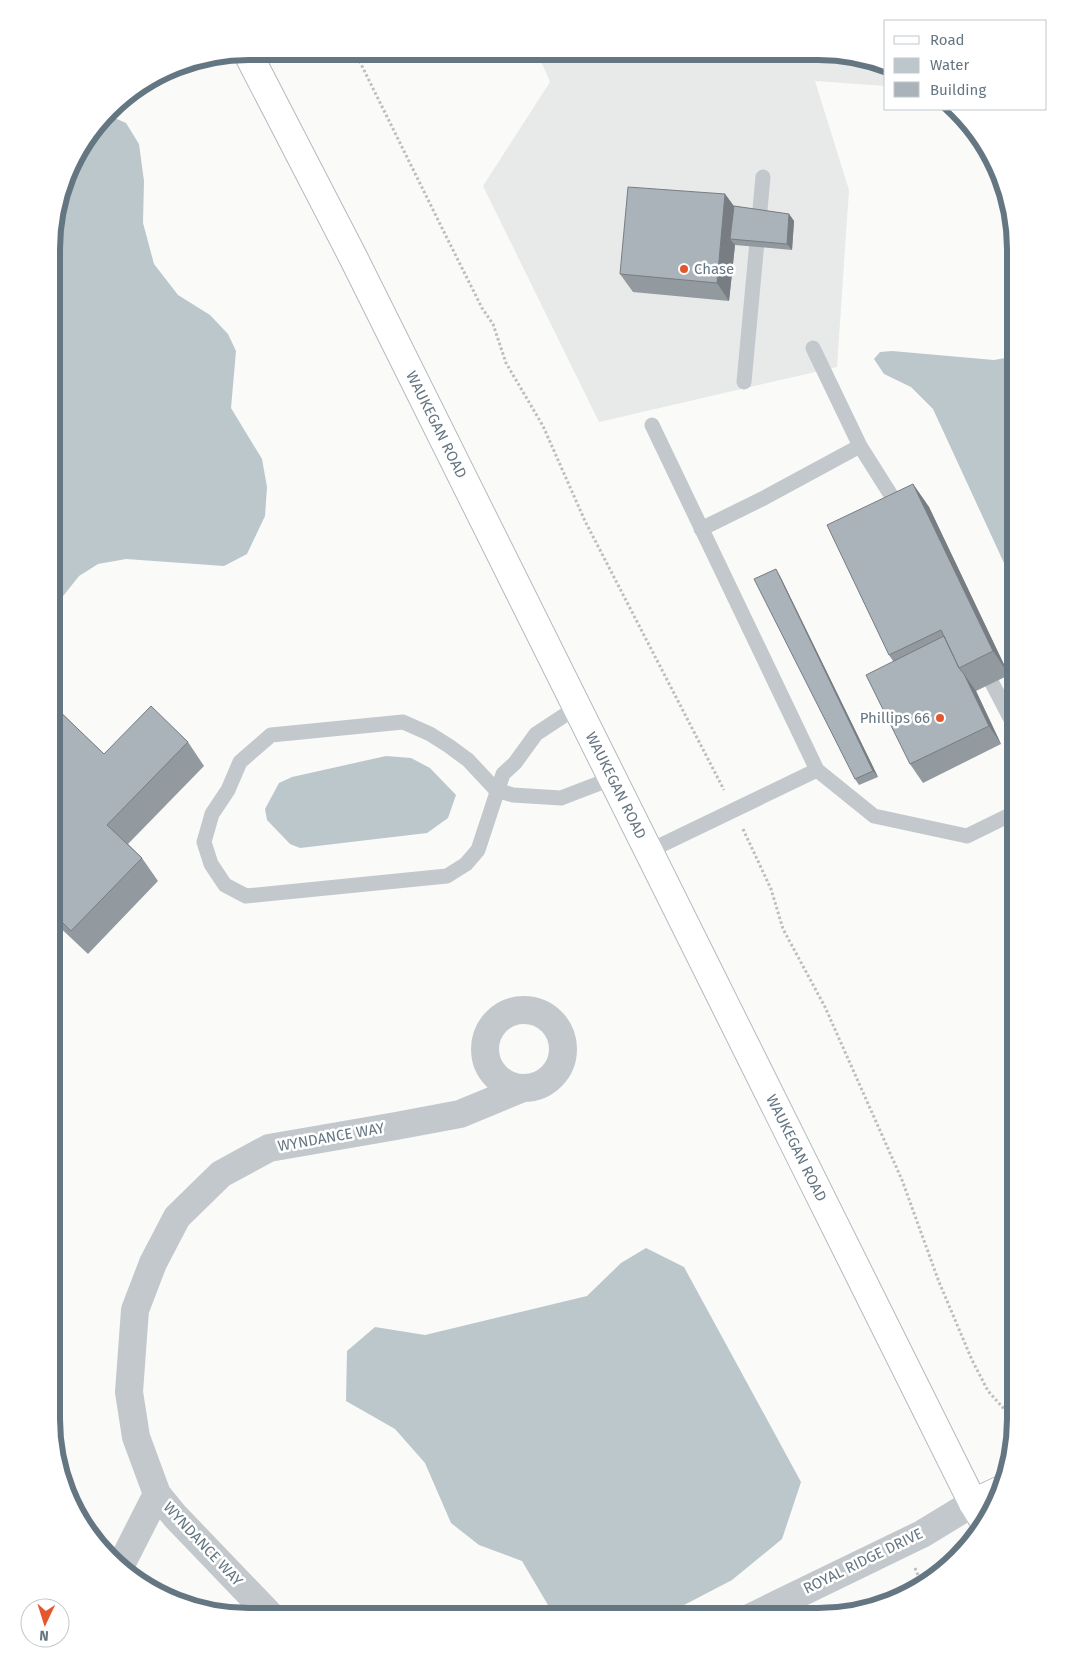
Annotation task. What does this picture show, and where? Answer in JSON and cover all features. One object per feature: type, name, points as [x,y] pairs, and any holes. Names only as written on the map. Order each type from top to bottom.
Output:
[{"type":"main road","name":"WAUKEGAN ROAD","points":[[250,60],[362,276],[979,1512]]},
{"type":"street","name":"WYNDANCE WAY","points":[[263,1608],[175,1516],[157,1494],[136,1437],[130,1392],[135,1310],[153,1263],[177,1217],[222,1174],[269,1148],[460,1114],[523,1088]]},
{"type":"street","name":"WYNDANCE WAY","points":[[124,1560],[157,1494]]},
{"type":"street","name":"ROYAL RIDGE DRIVE","points":[[792,1607],[922,1534],[979,1512]]},
{"type":"lane","points":[[744,382],[764,177]]},
{"type":"lane","points":[[813,348],[860,446],[906,519]]},
{"type":"lane","points":[[652,425],[817,770],[874,816],[967,836],[1007,816]]},
{"type":"lane","points":[[701,529],[764,498],[860,446]]},
{"type":"lane","points":[[992,683],[1007,711]]},
{"type":"lane","points":[[577,707],[536,734],[515,763],[503,774],[496,790],[478,850],[466,864],[447,876],[246,896],[225,885],[211,864],[204,842],[212,814],[228,790],[240,762],[272,734],[403,722],[430,734],[462,756],[496,790],[513,795],[561,798],[613,778]]},
{"type":"lane","points":[[649,851],[817,770]]},
{"type":"path","points":[[359,60],[482,308],[493,324],[506,363],[543,426],[585,521],[734,810],[771,889],[783,929],[825,1007],[902,1180],[939,1282],[972,1360],[988,1391],[1007,1412]]},
{"type":"shaded area","points":[[540,60],[830,60],[867,66],[884,72],[884,86],[815,81],[849,190],[837,367],[599,422],[483,186],[550,82]]},
{"type":"water","points":[[113,117],[126,123],[139,144],[144,181],[143,223],[154,264],[178,295],[210,315],[228,334],[236,351],[231,408],[262,459],[267,487],[265,516],[247,554],[224,566],[126,559],[98,564],[79,576],[60,600],[60,237],[66,200],[74,177],[92,144]]},
{"type":"water","points":[[892,351],[994,360],[1007,358],[1007,569],[933,409],[911,387],[884,374],[874,359],[880,352]]},
{"type":"water","points":[[386,756],[411,758],[430,768],[456,795],[448,818],[427,833],[300,848],[290,844],[267,820],[265,809],[279,783],[292,777]]},
{"type":"water","points":[[646,1248],[684,1267],[801,1482],[782,1539],[732,1580],[678,1608],[548,1608],[522,1561],[479,1545],[451,1523],[425,1463],[395,1429],[346,1401],[347,1351],[375,1327],[425,1335],[587,1296],[621,1263]]},
{"type":"building","name":"Chase","points":[[628,187],[725,194],[717,283],[620,274]]},
{"type":"building","points":[[734,206],[789,214],[787,244],[730,239]]},
{"type":"building","points":[[913,484],[993,651],[959,668],[941,630],[889,655],[827,525]]},
{"type":"building","name":"Phillips 66","points":[[776,569],[873,771],[855,779],[754,579]]},
{"type":"building","name":"Phillips 66","points":[[944,636],[989,726],[910,764],[866,675]]},
{"type":"building","points":[[151,706],[188,742],[107,825],[142,858],[71,931],[60,920],[60,785],[62,783],[60,781],[60,712],[104,754]]},
{"type":"place","name":"Chase","points":[[684,269]]},
{"type":"place","name":"Phillips 66","points":[[940,718]]}]
